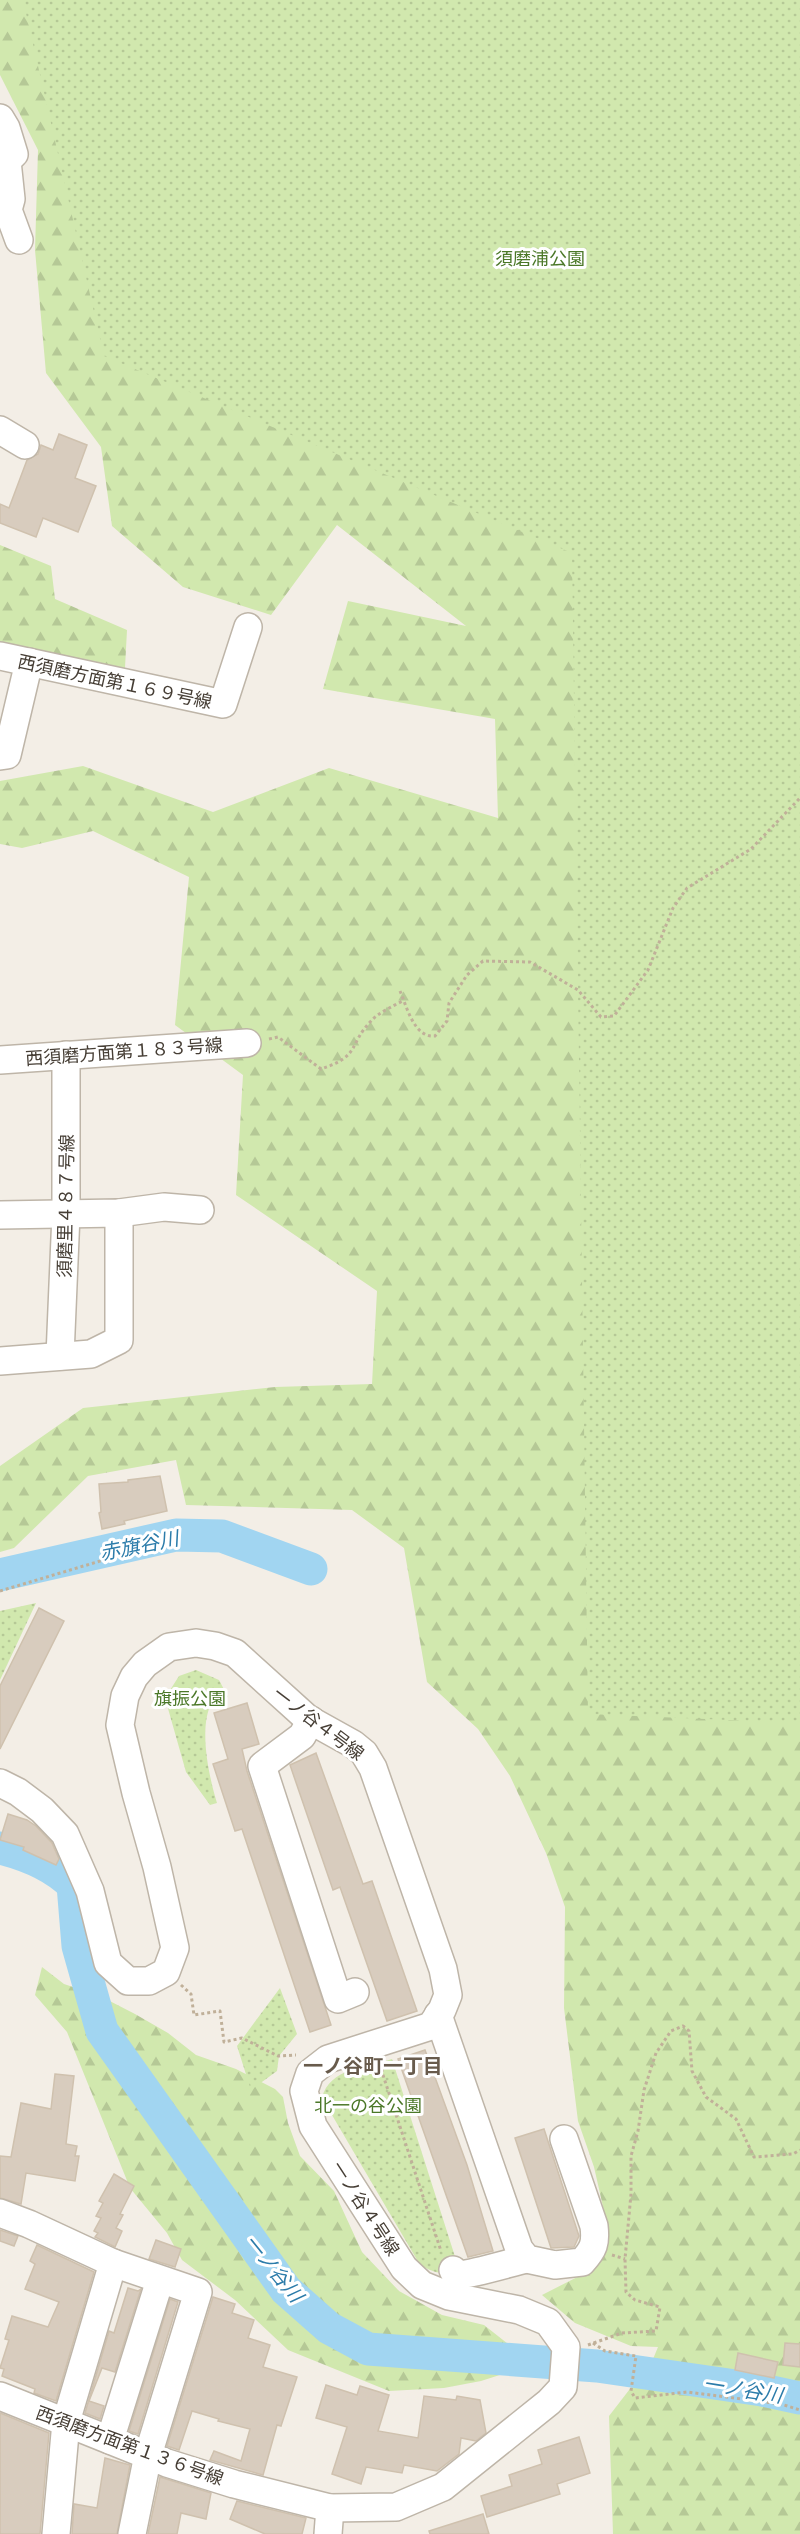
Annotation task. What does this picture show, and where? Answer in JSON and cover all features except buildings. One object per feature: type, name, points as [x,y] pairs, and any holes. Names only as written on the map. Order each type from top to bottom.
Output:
[{"type":"street","points":[[0,118],[6,128],[14,154],[7,160],[11,199],[8,210],[19,240]]},
{"type":"street","points":[[0,429],[25,445]]},
{"type":"street","name":"西須磨方面第１６９号線","points":[[0,656],[223,704],[248,627]]},
{"type":"street","points":[[0,756],[7,754],[29,662]]},
{"type":"street","name":"西須磨方面第１８３号線","points":[[0,1060],[247,1043]]},
{"type":"street","name":"須磨里４８７号線","points":[[60,1356],[66,1214],[66,1055]]},
{"type":"street","points":[[0,1215],[119,1213],[164,1207],[200,1210]]},
{"type":"street","points":[[0,1361],[91,1354],[119,1340],[119,1213]]},
{"type":"street","name":"一ノ谷４号線","points":[[0,1783],[18,1792],[42,1810],[65,1834],[90,1891],[108,1963],[128,1981],[149,1981],[166,1972],[175,1948],[158,1868],[133,1784],[120,1725],[125,1696],[134,1677],[146,1664],[169,1647],[196,1643],[215,1646],[235,1653],[311,1720],[364,1753],[373,1768],[443,1969],[448,1995],[431,2025],[328,2059],[310,2073],[304,2091],[312,2126],[404,2268],[422,2285],[448,2296],[519,2310],[548,2322],[573,2347]]},
{"type":"street","points":[[311,1720],[302,1736],[262,1766],[338,1999],[355,1992]]},
{"type":"street","points":[[438,2015],[519,2249],[527,2259]]},
{"type":"street","points":[[453,2270],[455,2274],[463,2276],[527,2259],[555,2265],[582,2262],[593,2250],[596,2241],[594,2226],[564,2139]]},
{"type":"street","points":[[0,2213],[113,2263],[198,2292],[148,2455],[132,2534]]},
{"type":"street","points":[[56,2534],[66,2422],[113,2263]]},
{"type":"street","points":[[110,2440],[160,2280]]},
{"type":"street","name":"西須磨方面第１３６号線","points":[[0,2396],[148,2455],[234,2484],[329,2521],[396,2507],[443,2487],[549,2402],[563,2387],[573,2347]]},
{"type":"path","points":[[400,991],[417,1028],[429,1036],[435,1036],[447,1021],[449,1003],[467,975],[483,961],[530,962],[578,990],[601,1017],[614,1016],[648,970],[673,908],[687,888],[751,849],[800,798]]},
{"type":"path","points":[[247,1043],[278,1037],[321,1068],[338,1063],[354,1051],[356,1041],[372,1019],[404,1000]]},
{"type":"path","points":[[0,1591],[127,1553]]},
{"type":"path","points":[[177,1982],[190,1994],[194,2015],[220,2011],[225,2042],[242,2038],[279,2056]]},
{"type":"path","points":[[573,2347],[622,2333],[656,2331],[660,2307],[635,2300],[626,2292],[625,2259],[631,2194],[631,2156],[638,2131],[644,2090],[656,2054],[671,2031],[683,2026],[689,2031],[692,2071],[706,2097],[736,2119],[754,2157],[793,2154],[800,2150]]},
{"type":"path","points":[[382,2055],[382,2072],[445,2264],[453,2270]]},
{"type":"path","points":[[593,2343],[605,2351],[636,2356],[631,2391],[635,2398],[687,2392],[781,2404],[800,2410]]},
{"type":"green space","points":[[0,0],[800,0],[800,2534],[613,2534],[609,2416],[653,2359],[658,2347],[631,2346],[575,2323],[542,2295],[595,2268],[609,2233],[594,2167],[578,2121],[564,2008],[565,1907],[546,1853],[510,1776],[478,1729],[427,1682],[404,1548],[352,1510],[186,1505],[176,1460],[88,1476],[14,1548],[0,1552],[0,1466],[83,1408],[275,1387],[372,1384],[377,1291],[236,1195],[243,1075],[175,1025],[189,877],[93,831],[22,848],[0,844],[0,781],[83,766],[213,812],[329,768],[498,818],[495,719],[323,689],[348,601],[466,626],[337,525],[271,615],[183,587],[112,526],[101,447],[46,373],[35,250],[38,150],[0,75]]},
{"type":"green space","name":"須磨浦公園","points":[[23,0],[800,0],[800,1723],[588,1714],[572,553],[104,356]]},
{"type":"green space","points":[[0,545],[51,566],[55,599],[127,630],[125,668],[0,642]]},
{"type":"green space","points":[[36,1603],[0,1680],[0,1611]]},
{"type":"green space","name":"旗振公園","points":[[196,1670],[219,1680],[228,1697],[212,1702],[208,1712],[206,1752],[217,1803],[210,1805],[186,1772],[165,1698],[179,1676]]},
{"type":"green space","points":[[42,1967],[64,1984],[100,1996],[135,2014],[168,2033],[196,2055],[236,2069],[275,2089],[283,2097],[288,2123],[300,2156],[334,2191],[362,2252],[399,2291],[442,2315],[484,2325],[513,2348],[506,2373],[481,2381],[444,2388],[389,2391],[288,2350],[235,2300],[182,2260],[167,2233],[130,2188],[67,2032],[35,1995]]},
{"type":"green space","points":[[280,1988],[297,2034],[279,2056],[277,2071],[251,2090],[237,2046]]},
{"type":"green space","name":"北一の谷公園","points":[[392,2059],[458,2266],[448,2272],[435,2272],[420,2265],[322,2098],[332,2080],[350,2070]]},
{"type":"waterway","name":"赤旗谷川","points":[[0,1575],[176,1535],[222,1536],[311,1569]]},
{"type":"waterway","name":"一ノ谷川","points":[[0,1848],[40,1862],[73,1885],[78,1946],[102,2031],[286,2290],[329,2328],[368,2349],[597,2366],[762,2390],[800,2398]]},
{"type":"district","name":"一ノ谷町一丁目","points":[[373,2065]]}]
